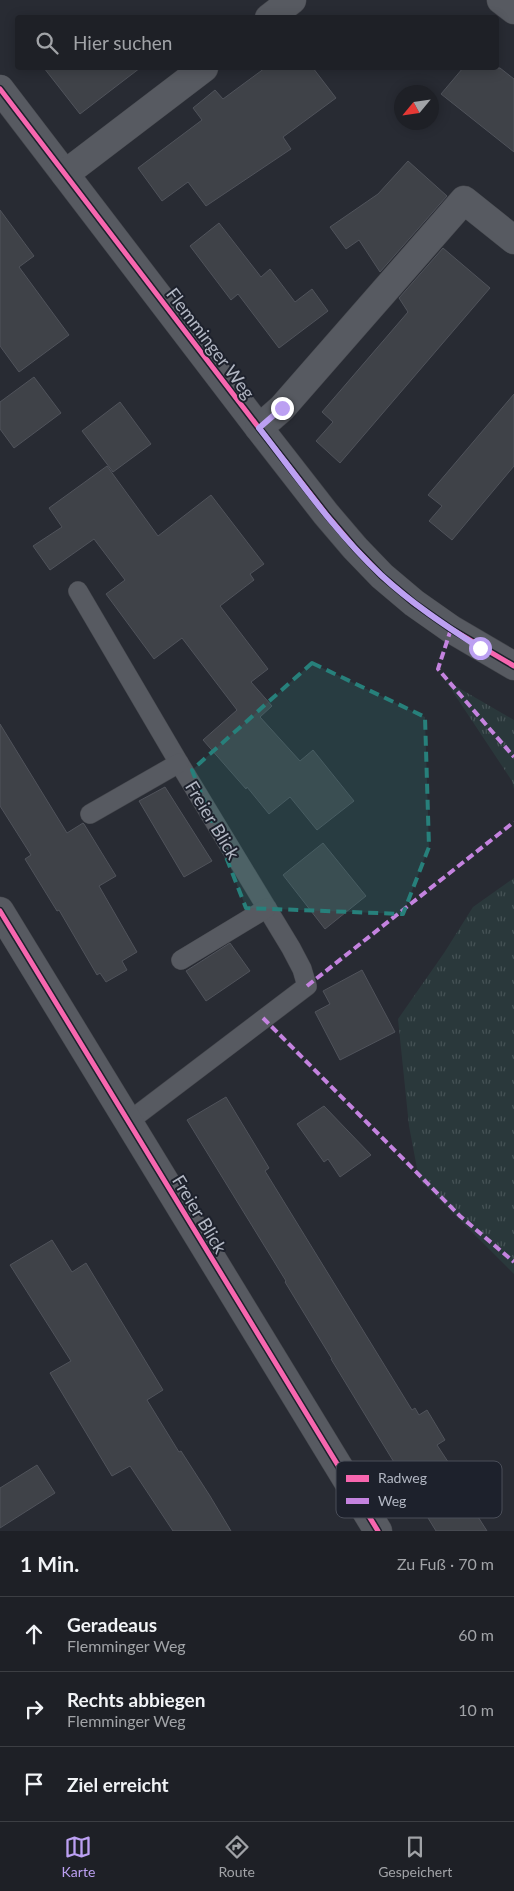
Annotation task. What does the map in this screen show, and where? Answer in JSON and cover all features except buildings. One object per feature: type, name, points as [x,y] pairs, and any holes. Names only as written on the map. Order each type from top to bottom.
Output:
[{"type":"street","points":[[273,15],[292,0]]},
{"type":"street","points":[[501,0],[514,10]]},
{"type":"street","points":[[65,174],[201,70]]},
{"type":"street","name":"Flemminger Weg","points":[[0,89],[326,514],[382,576],[414,603],[450,629],[514,666]]},
{"type":"street","points":[[259,428],[282,408],[464,200],[514,240]]},
{"type":"street","name":"Freier Blick","points":[[0,911],[336,1462]]},
{"type":"street","name":"Freier Blick","points":[[370,1518],[378,1531]]},
{"type":"lane","name":"Freier Blick","points":[[78,591],[291,948],[302,969],[307,986],[128,1122]]},
{"type":"lane","points":[[90,814],[179,763]]},
{"type":"lane","points":[[180,960],[267,908]]},
{"type":"highlighted area","points":[[312,663],[425,717],[429,847],[403,914],[246,908],[192,770]]},
{"type":"green space","points":[[445,680],[514,720],[514,789],[512,781]]},
{"type":"green space","points":[[514,878],[514,1274],[419,1179],[409,1126],[398,1019],[473,907]]},
{"type":"marked path","points":[[451,629],[438,669],[514,757]]},
{"type":"marked path","points":[[307,986],[514,822]]},
{"type":"marked path","points":[[263,1018],[460,1216],[514,1262]]},
{"type":"cycle path","points":[[0,89],[259,428],[355,548],[382,576],[414,603],[451,629],[514,666]]},
{"type":"cycle path","points":[[0,911],[336,1462]]},
{"type":"cycle path","points":[[370,1518],[378,1531]]},
{"type":"route","points":[[282,408],[259,428],[326,514],[382,576],[414,603],[480,648]]}]
